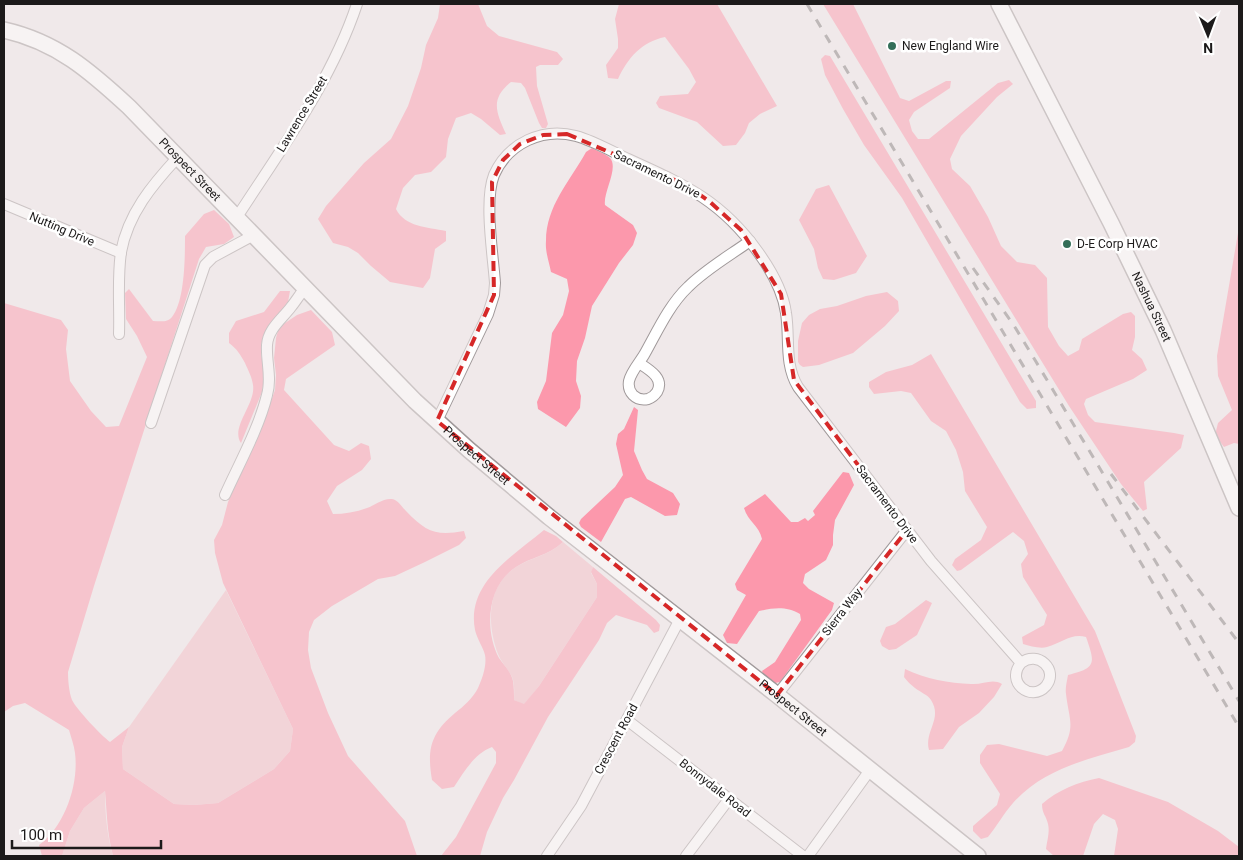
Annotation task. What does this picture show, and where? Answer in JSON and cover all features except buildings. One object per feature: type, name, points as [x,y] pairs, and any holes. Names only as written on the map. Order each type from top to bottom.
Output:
[{"type":"main road","name":"Nashua Street","points":[[998,4],[1163,330],[1239,508]]},
{"type":"main road","name":"Prospect Street","points":[[4,30],[41,43],[67,55],[80,64],[129,107],[436,420],[515,489],[777,694],[978,856]]},
{"type":"street","name":"Lawrence Street","points":[[236,218],[313,98],[339,52],[357,4]]},
{"type":"street","name":"Sacramento Drive","points":[[436,420],[491,306],[494,295],[495,284],[489,206],[494,174],[502,160],[520,144],[535,137],[550,134],[567,134],[582,138],[684,184],[720,209],[750,241],[766,262],[782,294],[786,314],[789,364],[794,380],[950,584],[1021,663]]},
{"type":"street","points":[[119,334],[121,253],[130,224],[138,206],[153,184],[178,157]]},
{"type":"street","name":"Nutting Drive","points":[[4,204],[121,253]]},
{"type":"street","points":[[151,423],[205,265],[213,257],[254,235]]},
{"type":"street","points":[[639,363],[673,307],[688,287],[750,241]]},
{"type":"street","points":[[225,495],[247,447],[267,396],[270,379],[267,346],[269,336],[305,288]]},
{"type":"street","name":"Sierra Way","points":[[777,694],[907,530]]},
{"type":"street","name":"Crescent Road","points":[[547,856],[581,806],[680,619]]},
{"type":"street","name":"Bonnydale Road","points":[[627,720],[803,856]]},
{"type":"street","points":[[808,856],[870,770]]},
{"type":"street","points":[[686,856],[729,799]]},
{"type":"highlighted area","points":[[567,134],[684,184],[709,201],[741,230],[781,294],[794,380],[907,530],[777,695],[437,421],[494,295],[492,182],[503,160],[520,144],[543,135]]},
{"type":"shaded area","points":[[440,4],[478,4],[487,26],[499,36],[557,52],[563,59],[558,65],[540,65],[536,67],[537,86],[548,124],[546,128],[542,128],[539,123],[525,88],[521,83],[511,82],[500,94],[497,106],[506,134],[500,135],[471,113],[456,118],[448,139],[446,157],[431,172],[415,175],[403,188],[396,209],[400,215],[411,223],[446,231],[446,241],[435,249],[430,278],[423,288],[390,282],[358,253],[348,247],[333,243],[318,219],[326,206],[364,163],[391,139],[408,106],[421,68],[426,45],[438,18]]},
{"type":"shaded area","points":[[619,4],[717,4],[777,106],[760,114],[749,123],[745,133],[736,145],[723,146],[697,122],[659,108],[656,103],[660,96],[688,94],[696,82],[689,69],[665,37],[656,39],[636,52],[626,64],[618,79],[608,78],[606,65],[618,48],[615,19]]},
{"type":"shaded area","points":[[823,4],[853,4],[900,98],[909,101],[946,81],[951,81],[950,88],[914,112],[909,120],[912,131],[918,139],[929,139],[998,83],[1009,80],[1013,84],[997,97],[961,136],[950,159],[952,169],[970,186],[988,217],[1001,246],[1017,262],[1035,265],[1047,278],[1048,327],[1059,346],[1068,356],[1079,350],[1082,339],[1123,314],[1131,312],[1135,316],[1135,337],[1132,350],[1142,359],[1147,370],[1133,379],[1086,399],[1084,404],[1088,415],[1095,422],[1184,435],[1181,448],[1144,482],[1147,509],[1143,511],[1121,484],[1069,406]]},
{"type":"shaded area","points":[[825,55],[830,56],[1036,401],[1036,408],[1027,409],[1020,402],[902,198],[864,145],[825,75],[821,59]]},
{"type":"shaded area","points":[[592,148],[610,158],[612,162],[613,168],[605,205],[633,225],[637,233],[633,245],[619,263],[592,306],[585,338],[577,361],[576,381],[581,396],[580,408],[566,427],[538,409],[537,402],[546,381],[552,333],[563,315],[569,291],[567,279],[551,272],[546,249],[547,228],[554,205],[560,194],[586,152]]},
{"type":"shaded area","points":[[829,185],[867,256],[856,273],[834,280],[823,279],[818,268],[814,249],[799,220],[816,189]]},
{"type":"shaded area","points":[[214,210],[229,224],[234,237],[224,244],[206,247],[199,259],[68,672],[71,697],[84,716],[110,742],[129,727],[122,747],[123,769],[174,804],[218,803],[274,769],[290,751],[293,729],[223,583],[215,553],[214,540],[222,525],[228,502],[275,390],[274,358],[279,327],[297,315],[311,310],[332,332],[335,345],[286,379],[284,390],[334,445],[349,451],[361,443],[369,446],[371,459],[362,470],[337,486],[327,501],[333,514],[359,511],[382,501],[392,499],[398,502],[413,518],[426,528],[446,533],[464,531],[466,538],[459,545],[395,576],[378,579],[332,606],[314,620],[309,632],[308,650],[311,668],[328,713],[348,756],[405,821],[417,856],[113,856],[108,832],[105,791],[84,808],[70,831],[62,856],[42,856],[39,845],[48,837],[63,816],[72,791],[76,765],[69,730],[25,703],[13,706],[4,712],[4,303],[61,320],[68,330],[66,349],[70,381],[91,411],[106,427],[119,426],[147,357],[126,319],[125,293],[129,289],[153,321],[170,319],[176,310],[182,290],[185,236],[204,214]]},
{"type":"shaded area","points":[[1239,227],[1239,444],[1234,443],[1224,447],[1215,435],[1218,423],[1232,410],[1218,376],[1217,356]]},
{"type":"shaded area","points":[[280,291],[290,291],[288,302],[269,327],[261,344],[261,355],[265,372],[262,392],[241,443],[238,437],[239,430],[251,400],[253,385],[243,360],[229,343],[229,333],[236,321],[264,312]]},
{"type":"shaded area","points":[[887,292],[898,301],[899,311],[885,326],[853,353],[819,365],[803,367],[800,365],[798,362],[798,341],[802,323],[809,315],[820,309]]},
{"type":"shaded area","points":[[931,354],[1095,631],[1136,736],[1135,742],[1129,747],[1082,761],[1038,782],[1013,803],[988,837],[981,839],[973,831],[973,826],[997,805],[1000,794],[980,763],[980,755],[987,745],[999,744],[1047,756],[1062,751],[1070,729],[1066,692],[1068,675],[1089,667],[1092,659],[1086,637],[1071,637],[1044,648],[1023,644],[1022,637],[1044,625],[1047,615],[1023,577],[1021,564],[1028,554],[1024,541],[1013,532],[961,570],[957,571],[952,565],[955,559],[981,540],[987,527],[965,491],[963,472],[956,450],[946,431],[931,421],[911,393],[901,391],[874,394],[869,387],[869,382],[886,372],[912,365]]},
{"type":"shaded area","points":[[634,407],[638,410],[634,451],[642,470],[647,479],[673,493],[680,504],[677,515],[665,516],[631,497],[625,499],[601,542],[581,527],[579,523],[615,487],[623,475],[616,444],[618,434],[624,429]]},
{"type":"shaded area","points":[[843,472],[849,473],[854,485],[835,520],[833,545],[826,560],[805,574],[803,583],[809,589],[834,603],[832,610],[780,682],[775,683],[763,674],[762,671],[775,662],[801,620],[800,614],[780,608],[759,611],[737,644],[727,643],[723,635],[746,595],[737,590],[735,584],[762,539],[761,534],[748,517],[744,508],[765,494],[791,522],[798,522],[805,518],[808,521],[815,515],[813,511]]},
{"type":"shaded area","points":[[544,530],[563,542],[557,547],[516,567],[506,575],[494,596],[491,609],[490,622],[494,647],[512,678],[514,700],[524,704],[539,686],[597,597],[597,584],[591,572],[593,567],[656,620],[660,625],[659,631],[654,633],[647,625],[616,615],[607,623],[599,640],[548,717],[503,798],[487,832],[480,856],[441,856],[456,837],[496,763],[496,752],[492,747],[480,754],[454,787],[442,789],[432,780],[430,751],[432,743],[440,728],[473,695],[484,672],[485,655],[475,630],[474,613],[478,598],[494,572]]},
{"type":"shaded area","points":[[563,542],[593,567],[591,573],[597,584],[597,597],[539,686],[524,705],[514,700],[513,680],[499,657],[494,643],[491,619],[494,595],[506,575],[516,567],[552,550]]},
{"type":"shaded area","points":[[226,590],[293,729],[290,751],[274,769],[218,803],[174,804],[123,769],[122,747],[129,727]]},
{"type":"shaded area","points":[[926,600],[932,603],[917,635],[896,649],[889,650],[882,646],[880,641],[886,627],[895,624]]},
{"type":"shaded area","points":[[905,669],[929,678],[946,681],[975,684],[998,682],[1002,684],[994,697],[979,713],[959,727],[943,749],[929,750],[928,743],[935,713],[934,707],[930,698],[904,677]]},
{"type":"shaded area","points":[[1099,778],[1168,802],[1218,831],[1239,847],[1239,856],[1114,856],[1118,829],[1115,820],[1103,814],[1094,824],[1083,856],[1054,856],[1046,849],[1049,827],[1042,804],[1069,787]]},
{"type":"shaded area","points":[[105,791],[107,824],[113,856],[62,856],[70,831],[84,808]]},
{"type":"railway","points":[[807,4],[1239,727]]},
{"type":"railway","points":[[973,268],[1013,324],[1239,701]]},
{"type":"railway","points":[[1111,474],[1239,643]]},
{"type":"place","name":"New England Wire","points":[[892,46]]},
{"type":"place","name":"D-E Corp HVAC","points":[[1067,244]]}]
